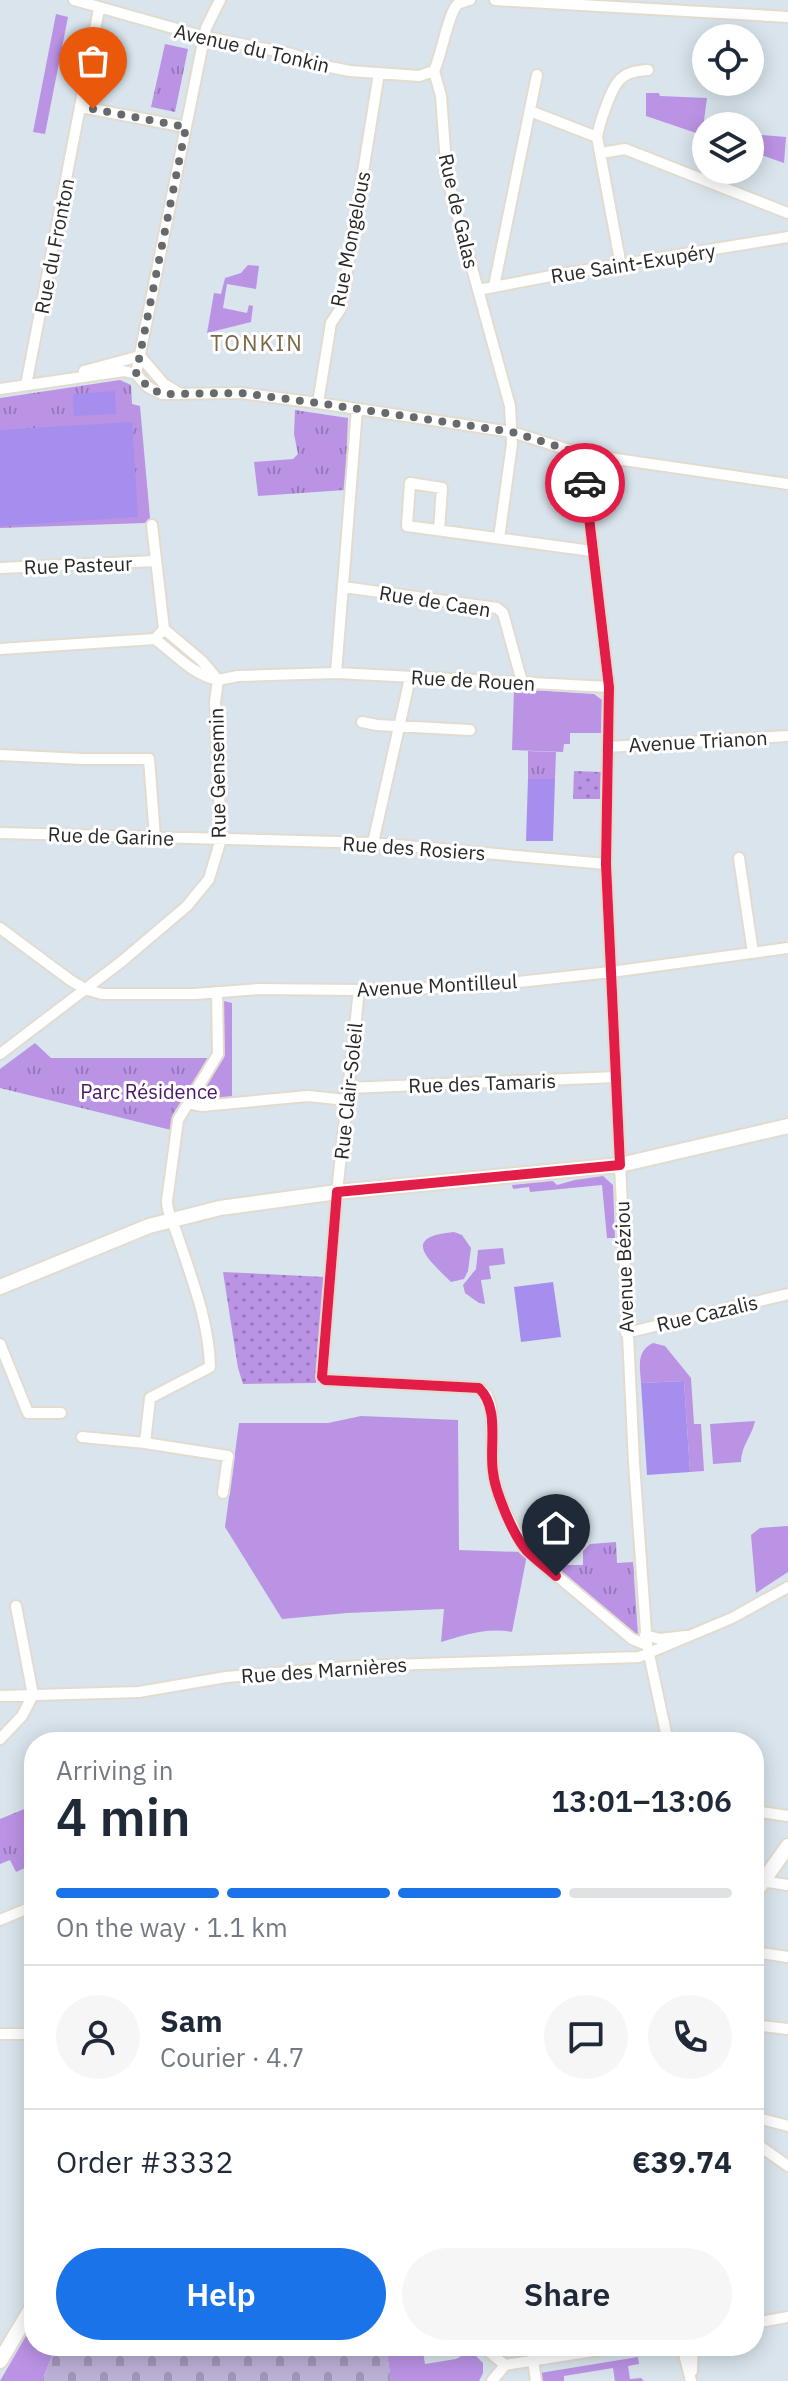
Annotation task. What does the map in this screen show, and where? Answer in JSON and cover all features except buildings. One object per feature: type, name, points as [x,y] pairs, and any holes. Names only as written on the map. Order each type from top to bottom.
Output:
[{"type":"street","name":"Avenue du Tonkin","points":[[74,0],[205,37],[292,54],[320,65],[350,71],[419,76],[434,71]]},
{"type":"street","points":[[136,374],[206,28],[220,0]]},
{"type":"street","name":"Rue de Galas","points":[[470,0],[458,4],[451,14],[441,56],[434,71],[441,96],[450,188],[510,406],[512,432],[499,538]]},
{"type":"street","points":[[495,0],[788,17]]},
{"type":"street","name":"Rue du Fronton","points":[[26,385],[99,9]]},
{"type":"street","points":[[621,266],[597,137],[618,81],[632,71],[648,70]]},
{"type":"street","name":"Rue Mongelous","points":[[318,403],[331,323],[341,308],[379,73]]},
{"type":"street","points":[[494,286],[537,75]]},
{"type":"street","points":[[81,107],[186,127]]},
{"type":"street","points":[[530,111],[597,137]]},
{"type":"street","points":[[601,153],[625,149],[788,213]]},
{"type":"street","name":"Rue Saint-Exupéry","points":[[478,290],[788,237]]},
{"type":"street","points":[[42,382],[140,356]]},
{"type":"street","points":[[140,356],[164,384],[182,395]]},
{"type":"street","points":[[0,389],[124,371],[136,374],[148,387],[162,394],[241,393],[318,403],[512,432],[582,454],[788,484]]},
{"type":"street","points":[[336,673],[357,409]]},
{"type":"street","name":"Avenue Béziou","points":[[582,454],[609,687],[606,864],[626,1333],[647,1645],[666,1732]]},
{"type":"street","points":[[439,530],[442,488],[410,483],[407,526],[592,551]]},
{"type":"street","name":"Rue Pasteur","points":[[152,525],[164,629]]},
{"type":"street","name":"Rue Pasteur","points":[[0,568],[156,561]]},
{"type":"street","name":"Rue de Caen","points":[[343,587],[497,608],[503,613],[522,682]]},
{"type":"street","points":[[155,639],[164,629],[212,670],[218,680]]},
{"type":"street","points":[[0,649],[155,639],[206,678],[218,680]]},
{"type":"street","name":"Rue de Rouen","points":[[336,673],[609,687]]},
{"type":"street","name":"Rue Gensemin","points":[[0,1054],[121,962],[187,906],[209,879],[221,839],[215,702],[218,680],[238,676],[336,673]]},
{"type":"street","points":[[373,843],[410,678]]},
{"type":"street","points":[[362,722],[470,730]]},
{"type":"street","name":"Avenue Trianon","points":[[608,747],[788,736]]},
{"type":"street","points":[[0,755],[149,759],[155,837]]},
{"type":"street","name":"Rue de Garine","points":[[0,833],[221,839]]},
{"type":"street","name":"Rue des Rosiers","points":[[221,839],[373,843],[606,864]]},
{"type":"street","points":[[739,858],[753,953]]},
{"type":"street","points":[[0,928],[85,989]]},
{"type":"street","name":"Avenue Montilleul","points":[[85,989],[102,994],[195,994],[258,989],[472,987],[788,948]]},
{"type":"street","name":"Rue Clair-Soleil","points":[[359,990],[337,1192],[322,1377],[325,1380],[479,1388],[487,1395],[491,1407],[493,1475],[501,1503],[525,1549],[632,1639],[647,1645]]},
{"type":"street","points":[[145,1443],[150,1398],[210,1367],[203,1315],[167,1211],[167,1201],[178,1120],[216,1059],[217,992]]},
{"type":"street","name":"Rue des Tamaris","points":[[348,1088],[616,1077]]},
{"type":"street","points":[[188,1103],[202,1106],[308,1096],[346,1100]]},
{"type":"street","points":[[0,1287],[149,1226],[220,1208],[337,1192],[620,1165],[788,1126]]},
{"type":"street","name":"Rue Cazalis","points":[[626,1333],[788,1294]]},
{"type":"street","points":[[0,1344],[28,1413],[61,1413]]},
{"type":"street","points":[[82,1437],[228,1456],[223,1493]]},
{"type":"street","points":[[647,1645],[695,1634],[732,1618],[788,1587]]},
{"type":"street","points":[[0,1739],[22,1716],[33,1695],[16,1606]]},
{"type":"street","name":"Rue des Marnières","points":[[0,1696],[139,1692],[226,1677],[358,1666],[639,1657],[647,1645],[660,1639],[695,1634]]},
{"type":"street","points":[[764,1812],[788,1816]]},
{"type":"street","points":[[764,1876],[788,1846]]},
{"type":"street","points":[[764,1885],[788,1885]]},
{"type":"street","points":[[0,1920],[24,1910]]},
{"type":"street","points":[[764,1953],[788,1957]]},
{"type":"street","points":[[764,2026],[788,2029]]},
{"type":"street","points":[[0,2034],[24,2034]]},
{"type":"street","points":[[764,2120],[788,2126]]},
{"type":"street","points":[[764,2149],[788,2166]]},
{"type":"street","points":[[764,2321],[788,2317]]},
{"type":"street","points":[[0,2361],[24,2321]]},
{"type":"street","points":[[494,2356],[505,2365]]},
{"type":"street","points":[[492,2381],[505,2365],[554,2356]]},
{"type":"street","points":[[685,2356],[692,2381]]},
{"type":"street","points":[[692,2381],[693,2356]]},
{"type":"street","points":[[533,2360],[536,2381]]},
{"type":"green space","points":[[56,14],[68,17],[45,134],[33,132]]},
{"type":"green space","points":[[165,44],[188,49],[175,112],[151,107]]},
{"type":"green space","points":[[646,93],[707,98],[705,112],[692,112],[692,132],[646,116]]},
{"type":"green space","points":[[764,135],[786,137],[784,163],[764,156]]},
{"type":"green space","points":[[248,265],[259,266],[256,289],[227,284],[223,308],[247,313],[249,305],[253,306],[251,322],[207,333],[214,293],[221,294],[225,278],[241,273]]},
{"type":"green space","points":[[120,380],[131,385],[132,404],[140,406],[150,518],[145,523],[0,528],[0,398]]},
{"type":"green space","points":[[295,410],[348,418],[345,490],[258,496],[254,462],[293,459],[298,454],[294,434]]},
{"type":"green space","points":[[514,689],[594,694],[602,700],[601,733],[570,733],[570,744],[564,744],[563,752],[512,750]]},
{"type":"green space","points":[[528,751],[556,752],[555,779],[528,779]]},
{"type":"green space","points":[[574,771],[601,772],[600,799],[573,799]]},
{"type":"green space","points":[[221,1003],[232,1003],[232,1098],[197,1100],[219,1060]]},
{"type":"green space","name":"Parc Résidence","points":[[35,1043],[51,1058],[209,1058],[173,1114],[171,1130],[0,1088],[0,1069]]},
{"type":"green space","points":[[603,1176],[613,1185],[615,1238],[607,1238],[602,1185],[530,1192],[529,1187],[513,1189],[512,1185],[553,1181],[557,1185]]},
{"type":"green space","points":[[454,1232],[462,1235],[471,1248],[464,1279],[451,1282],[428,1257],[423,1244],[437,1235]]},
{"type":"green space","points":[[503,1248],[505,1264],[489,1266],[491,1279],[481,1280],[485,1304],[479,1303],[465,1293],[463,1285],[476,1269],[478,1250]]},
{"type":"green space","points":[[223,1272],[325,1277],[316,1383],[243,1384]]},
{"type":"green space","points":[[653,1343],[665,1346],[691,1378],[694,1424],[701,1424],[704,1471],[690,1472],[684,1381],[641,1383],[641,1355]]},
{"type":"green space","points":[[361,1416],[458,1420],[459,1550],[520,1552],[527,1555],[512,1632],[485,1631],[441,1642],[444,1609],[282,1619],[225,1527],[239,1423],[328,1423]]},
{"type":"green space","points":[[755,1421],[741,1462],[713,1464],[710,1424]]},
{"type":"green space","points":[[788,1526],[788,1572],[756,1593],[751,1535],[760,1528]]},
{"type":"green space","points":[[616,1542],[617,1563],[633,1562],[638,1635],[538,1557],[542,1551],[558,1565],[583,1565],[583,1551],[590,1544]]},
{"type":"green space","points":[[24,1809],[24,1868],[16,1872],[10,1860],[0,1864],[0,1819]]},
{"type":"green space","points":[[24,2339],[24,2356],[52,2356],[42,2381],[0,2381]]},
{"type":"green space","points":[[52,2356],[387,2356],[391,2381],[42,2381]]},
{"type":"green space","points":[[387,2356],[424,2356],[425,2364],[476,2356],[483,2363],[479,2381],[391,2381]]},
{"type":"green space","points":[[638,2357],[639,2364],[628,2366],[630,2379],[641,2378],[644,2381],[615,2381],[613,2368],[564,2376],[564,2381],[541,2381],[540,2373]]},
{"type":"shaded area","points":[[115,391],[116,414],[74,416],[73,394]]},
{"type":"shaded area","points":[[132,422],[138,517],[0,526],[0,430]]},
{"type":"shaded area","points":[[528,779],[555,779],[553,841],[526,841]]},
{"type":"shaded area","points":[[553,1282],[561,1337],[521,1342],[514,1287]]},
{"type":"shaded area","points":[[684,1381],[690,1472],[647,1475],[641,1383]]},
{"type":"way so far","points":[[93,109],[186,127],[136,374],[148,387],[170,395],[241,393],[512,432],[582,454],[585,483]]},
{"type":"district","name":"TONKIN","points":[[257,342]]},
{"type":"route","points":[[556,1576],[525,1549],[501,1503],[493,1475],[491,1407],[487,1395],[479,1388],[325,1380],[322,1377],[337,1192],[620,1165],[606,864],[609,687],[585,483]]}]
